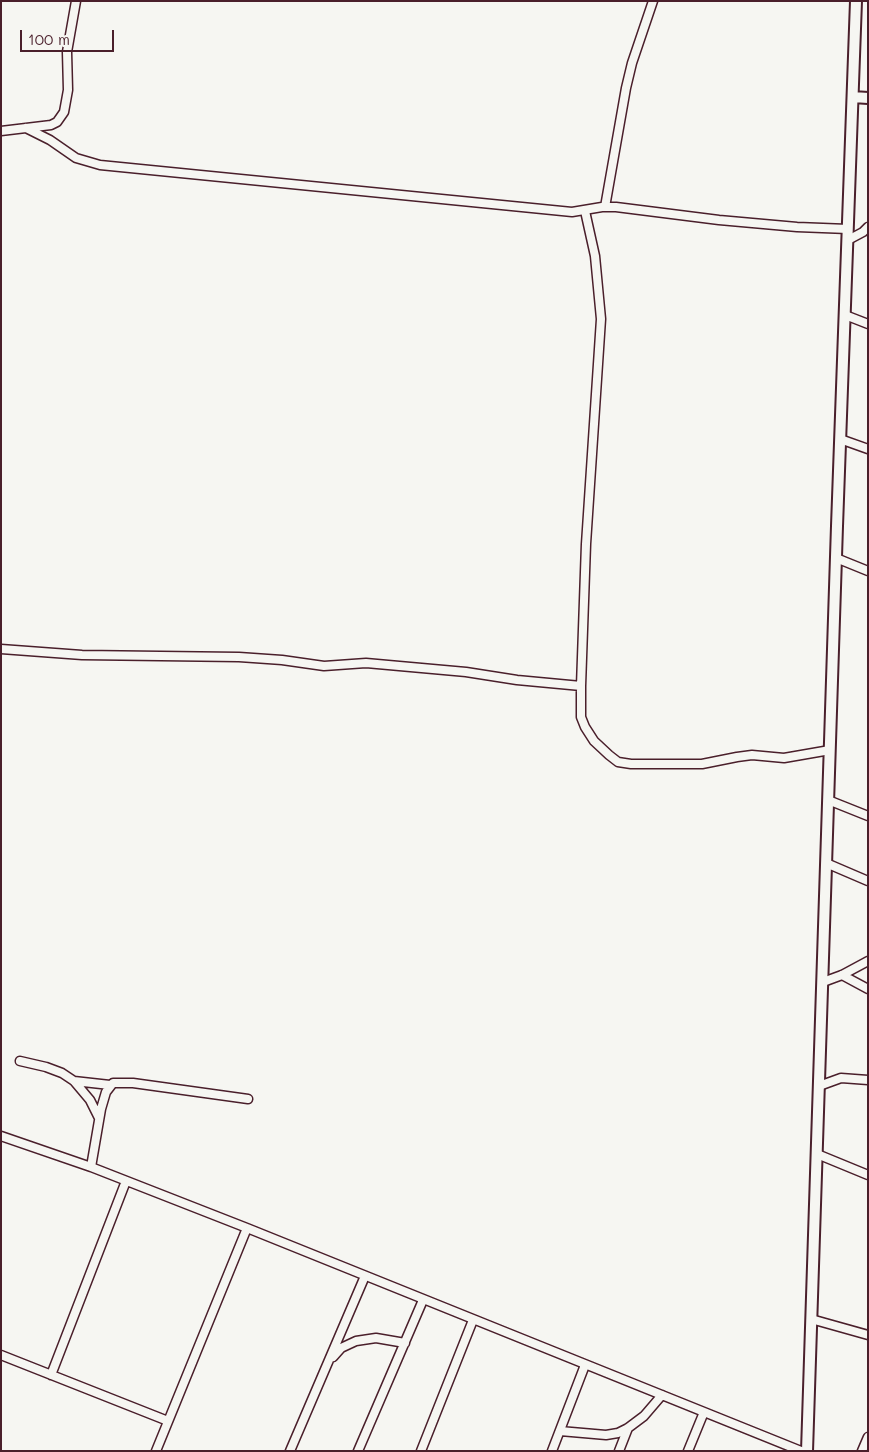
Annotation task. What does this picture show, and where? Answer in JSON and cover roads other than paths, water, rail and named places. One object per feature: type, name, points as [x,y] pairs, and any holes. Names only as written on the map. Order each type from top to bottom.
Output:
[{"type":"street","points":[[1,131],[51,125],[57,122],[64,112],[68,86],[67,56],[76,1]]},
{"type":"street","points":[[605,207],[630,71],[653,1]]},
{"type":"street","points":[[807,1451],[856,1]]},
{"type":"street","points":[[853,97],[868,98]]},
{"type":"street","points":[[26,128],[50,140],[80,160],[100,165],[572,212],[605,207],[719,220],[797,227],[848,229]]},
{"type":"street","points":[[585,210],[595,256],[601,319],[586,544],[581,686],[581,716],[585,727],[594,741],[618,762],[646,765],[702,764],[752,755],[784,758],[830,750]]},
{"type":"street","points":[[848,240],[868,227]]},
{"type":"street","points":[[845,315],[868,324]]},
{"type":"street","points":[[840,439],[868,450]]},
{"type":"street","points":[[836,558],[868,571]]},
{"type":"street","points":[[1,649],[82,655],[239,657],[282,660],[324,666],[366,663],[466,672],[518,680],[581,686]]},
{"type":"street","points":[[828,800],[868,816]]},
{"type":"street","points":[[826,864],[868,881]]},
{"type":"street","points":[[823,982],[868,961]]},
{"type":"street","points":[[842,974],[868,989]]},
{"type":"street","points":[[20,1061],[46,1067],[62,1073],[74,1081],[90,1100],[100,1118]]},
{"type":"street","points":[[819,1086],[841,1078],[868,1080]]},
{"type":"street","points":[[74,1081],[110,1085]]},
{"type":"street","points":[[90,1167],[106,1092],[110,1085],[115,1082],[248,1099]]},
{"type":"street","points":[[1,1136],[90,1167],[247,1228],[801,1451]]},
{"type":"street","points":[[817,1154],[868,1175]]},
{"type":"street","points":[[51,1375],[126,1181]]},
{"type":"street","points":[[156,1451],[247,1228]]},
{"type":"street","points":[[290,1451],[365,1276]]},
{"type":"street","points":[[358,1451],[423,1300]]},
{"type":"street","points":[[811,1319],[868,1335]]},
{"type":"street","points":[[421,1451],[473,1320]]},
{"type":"street","points":[[328,1362],[340,1348],[356,1341],[376,1338],[405,1343]]},
{"type":"street","points":[[1,1355],[168,1421]]},
{"type":"street","points":[[552,1451],[585,1365]]},
{"type":"street","points":[[560,1431],[606,1435],[618,1433],[644,1416],[662,1395]]},
{"type":"street","points":[[688,1451],[704,1412]]},
{"type":"street","points":[[619,1451],[628,1428]]},
{"type":"street","points":[[862,1451],[868,1437]]}]
